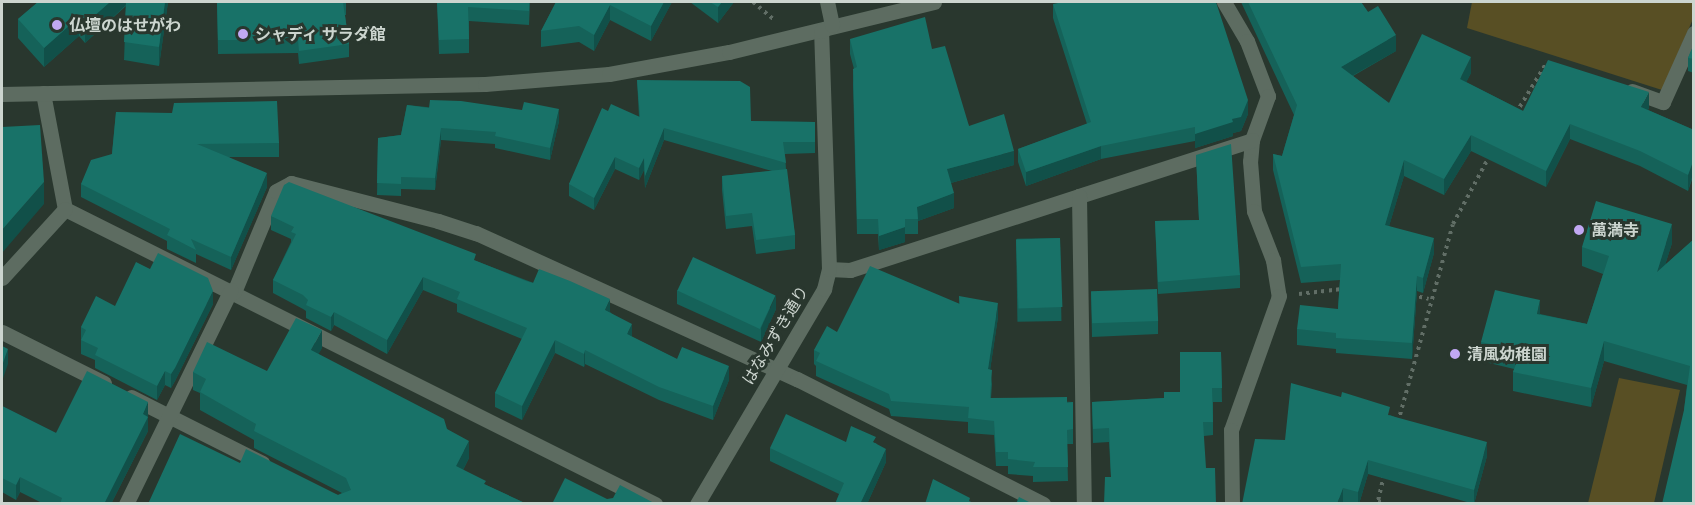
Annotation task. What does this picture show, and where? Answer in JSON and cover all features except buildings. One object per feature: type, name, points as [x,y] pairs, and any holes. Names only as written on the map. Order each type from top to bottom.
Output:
[{"type":"street","points":[[826,28],[832,25],[827,2]]},
{"type":"street","points":[[2,94],[485,84],[554,79],[679,62],[934,2]]},
{"type":"street","points":[[1224,2],[1247,42],[1268,96],[1252,140],[1254,211],[1273,260],[1278,296],[1231,430],[1232,504]]},
{"type":"street","name":"はなみずき通り","points":[[697,504],[824,289],[829,269],[821,31],[826,28]]},
{"type":"street","points":[[1621,87],[1663,102],[1694,33]]},
{"type":"street","points":[[43,93],[64,209]]},
{"type":"street","points":[[829,269],[850,270],[1252,140]]},
{"type":"street","points":[[126,504],[232,291],[276,191],[291,183],[476,233],[776,370],[1043,504]]},
{"type":"street","points":[[1078,196],[1084,504]]},
{"type":"street","points":[[2,278],[64,209]]},
{"type":"street","points":[[64,209],[655,504]]},
{"type":"street","points":[[2,332],[282,473]]},
{"type":"path","points":[[1511,120],[1547,62]]},
{"type":"path","points":[[1395,434],[1429,299],[1452,224],[1493,149]]},
{"type":"path","points":[[1278,296],[1347,289]]},
{"type":"path","points":[[1402,293],[1429,299]]},
{"type":"path","points":[[1386,467],[1378,501],[1386,504]]},
{"type":"shaded area","points":[[1472,2],[1693,2],[1693,19],[1662,90],[1467,28]]},
{"type":"shaded area","points":[[1619,378],[1680,390],[1654,503],[1588,503]]},
{"type":"place","name":"仏壇のはせがわ","points":[[57,25]]},
{"type":"place","name":"シャディ サラダ館","points":[[243,34]]},
{"type":"place","name":"萬満寺","points":[[1579,230]]},
{"type":"place","name":"清風幼稚園","points":[[1455,354]]}]
